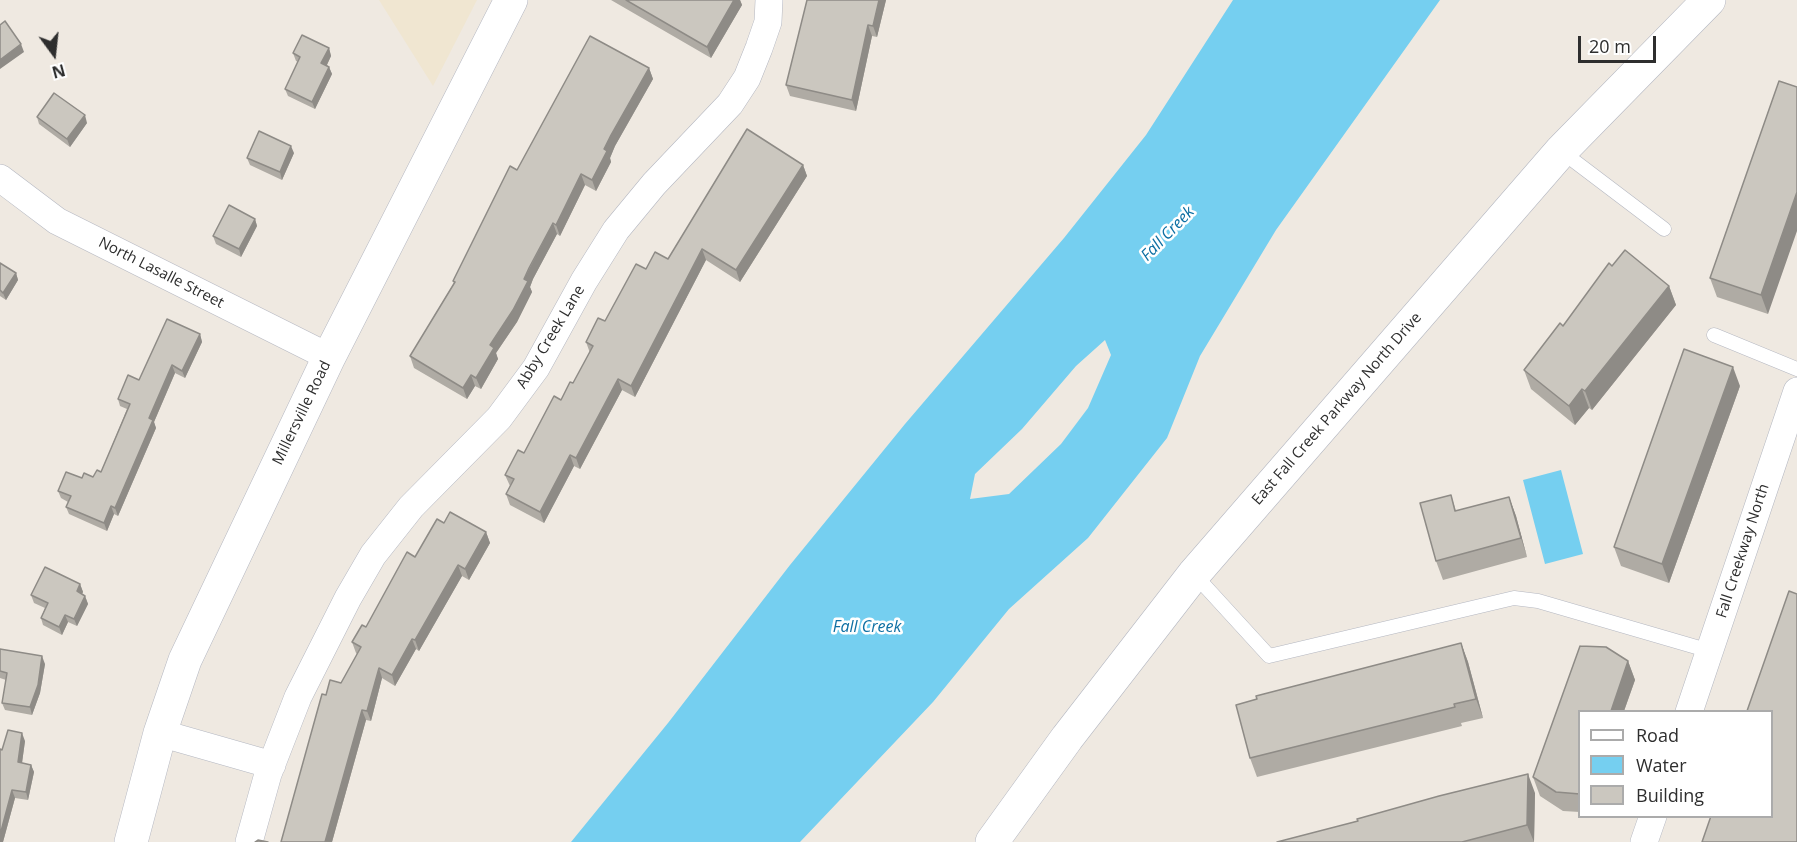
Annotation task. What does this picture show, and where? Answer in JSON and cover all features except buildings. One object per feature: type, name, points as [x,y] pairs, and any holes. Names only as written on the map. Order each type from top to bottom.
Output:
[{"type":"main road","name":"Millersville Road","points":[[131,842],[160,733],[190,650],[329,357],[511,0]]},
{"type":"main road","name":"East Fall Creek Parkway North Drive","points":[[992,842],[1047,765],[1194,574],[1561,151],[1709,0]]},
{"type":"street","name":"Abby Creek Lane","points":[[249,842],[272,765],[298,697],[348,598],[373,555],[411,507],[465,455],[504,411],[536,368],[584,281],[616,230],[654,184],[730,104],[747,78],[759,48],[768,22],[769,0]]},
{"type":"street","name":"North Lasalle Street","points":[[0,178],[57,221],[329,357]]},
{"type":"street","name":"Fall Creekway North","points":[[1689,710],[1797,391]]},
{"type":"street","points":[[160,733],[272,765]]},
{"type":"street","points":[[1644,842],[1652,818]]},
{"type":"lane","points":[[1561,151],[1664,229]]},
{"type":"lane","points":[[1714,335],[1797,369]]},
{"type":"lane","points":[[1194,574],[1269,656],[1514,597],[1538,601],[1710,651]]},
{"type":"shaded area","points":[[379,0],[477,0],[433,86]]},
{"type":"water","name":"Fall Creek","points":[[1233,0],[1440,0],[1276,230],[1200,356],[1167,438],[1088,538],[1009,609],[933,702],[800,842],[571,842],[668,723],[790,565],[905,424],[1064,238],[1146,135]],"holes":[[[1105,340],[1111,355],[1088,408],[1061,444],[1009,494],[970,499],[975,474],[1022,429],[1076,366]]]},
{"type":"water","points":[[1561,470],[1583,554],[1545,564],[1523,480]]}]
